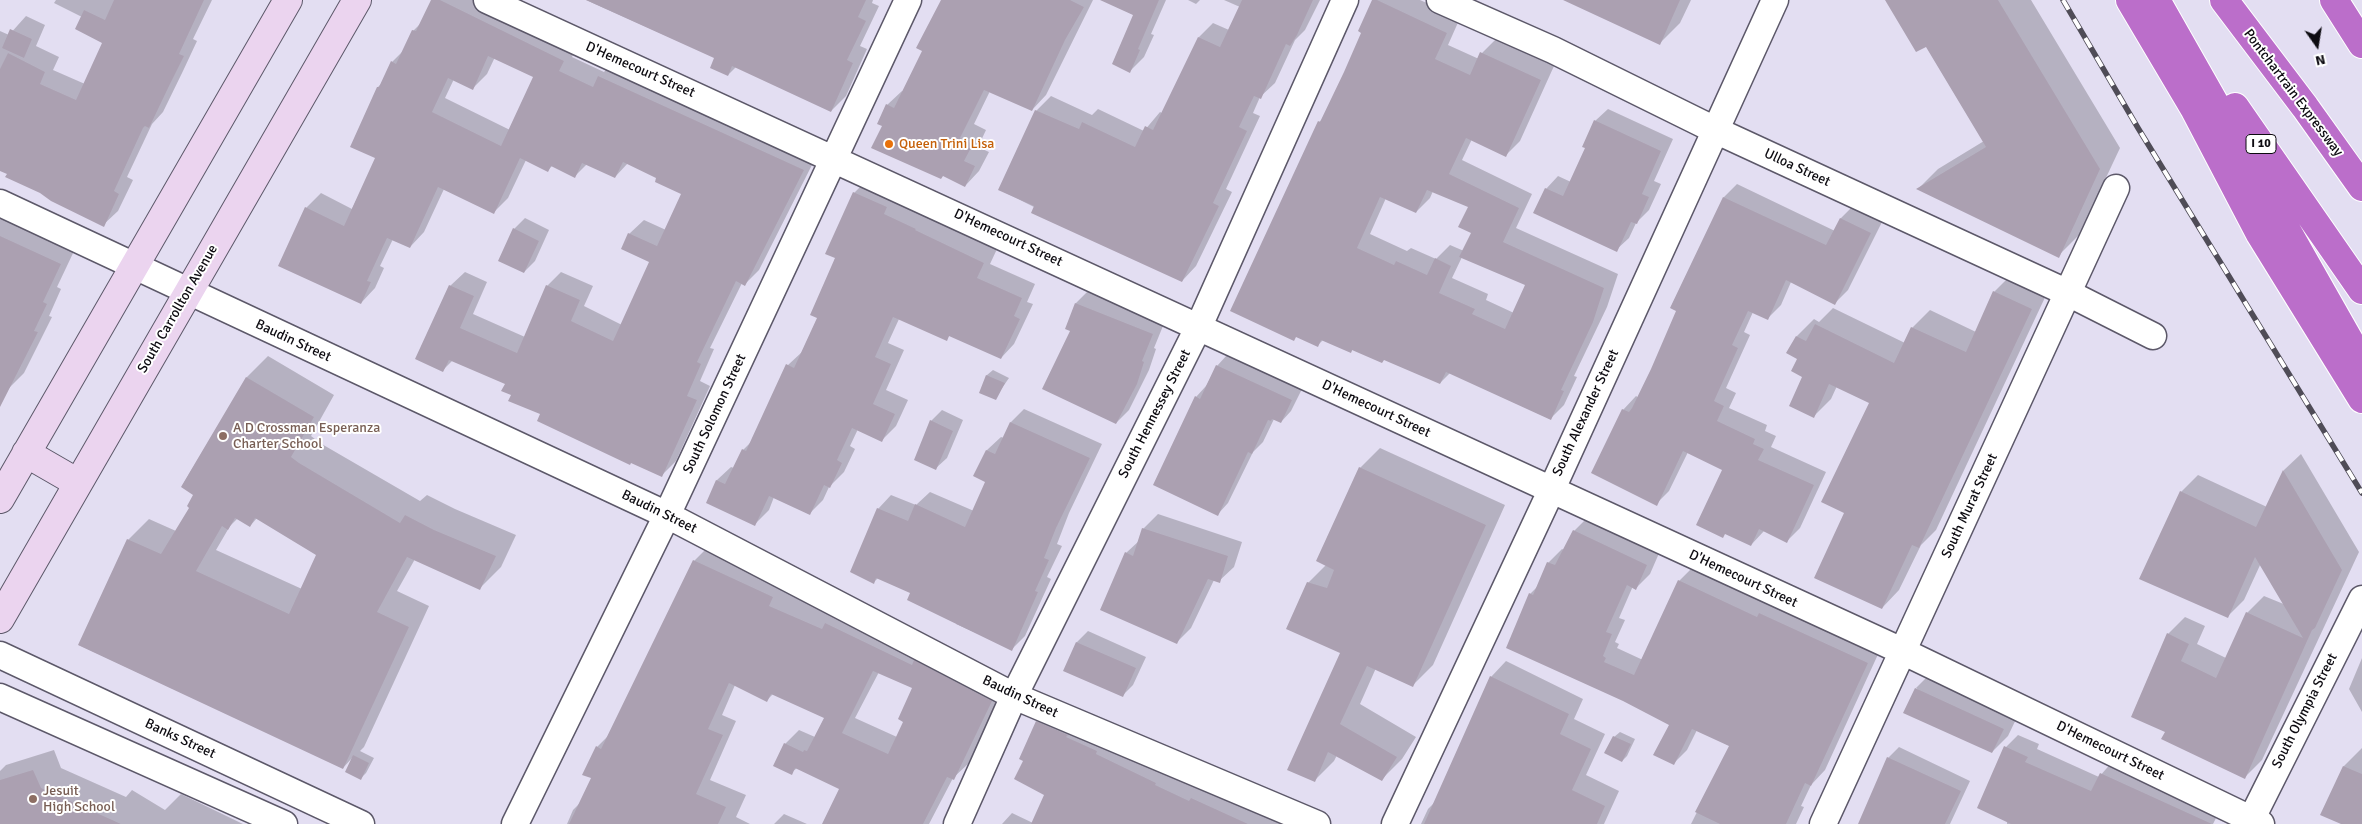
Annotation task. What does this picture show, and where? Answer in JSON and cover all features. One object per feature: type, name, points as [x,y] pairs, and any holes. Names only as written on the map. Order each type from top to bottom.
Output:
[{"type":"highway","points":[[2130,0],[2194,108],[2260,234],[2362,399]]},
{"type":"highway","points":[[2158,0],[2362,363]]},
{"type":"highway","name":"I 10","points":[[2158,0],[2177,23],[2362,290]]},
{"type":"highway","name":"Pontchartrain Expressway","points":[[2224,0],[2305,107],[2362,187]]},
{"type":"highway","points":[[2334,0],[2362,44]]},
{"type":"highway","points":[[2342,0],[2362,44]]},
{"type":"main road","points":[[0,499],[288,0]]},
{"type":"main road","name":"South Carrollton Avenue","points":[[0,618],[357,0]]},
{"type":"main road","points":[[26,454],[78,483]]},
{"type":"street","name":"D'Hemecourt Street","points":[[487,0],[835,158],[1902,652],[2254,822]]},
{"type":"street","name":"South Solomon Street","points":[[515,824],[667,515],[908,0]]},
{"type":"street","name":"South Hennessey Street","points":[[958,824],[1014,696],[1199,326],[1345,0]]},
{"type":"street","name":"Ulloa Street","points":[[1440,0],[1553,50],[1715,130],[2068,293],[2154,336]]},
{"type":"street","name":"South Alexander Street","points":[[1395,824],[1551,491],[1775,0]]},
{"type":"street","name":"South Murat Street","points":[[1823,824],[2116,188]]},
{"type":"street","name":"Baudin Street","points":[[0,203],[667,515],[1014,696],[1317,824]]},
{"type":"street","name":"South Olympia Street","points":[[2254,822],[2362,598]]},
{"type":"street","name":"Banks Street","points":[[0,654],[361,824]]},
{"type":"street","points":[[0,697],[284,824]]},
{"type":"building","points":[[114,0],[204,0],[179,54],[184,56],[149,128],[145,126],[143,128],[114,191],[119,194],[104,227],[5,177],[7,174],[0,171],[0,69],[8,53],[45,72],[40,84],[76,100],[102,43],[75,29],[84,10],[105,20]]},
{"type":"building","points":[[431,0],[440,0],[564,61],[559,71],[593,87],[598,76],[804,170],[745,286],[736,281],[697,362],[701,364],[687,396],[697,400],[662,477],[631,463],[630,465],[537,421],[540,414],[508,401],[511,395],[501,391],[505,384],[449,360],[443,372],[415,359],[449,285],[474,296],[460,328],[517,353],[546,285],[580,300],[571,321],[613,341],[649,262],[621,249],[628,233],[657,246],[681,194],[655,182],[656,178],[623,162],[615,178],[582,163],[575,178],[551,166],[548,172],[520,158],[494,214],[438,187],[410,248],[387,238],[367,281],[371,282],[361,304],[278,266],[305,207],[344,226],[375,158],[350,147],[391,61],[396,64],[412,30],[416,31]],"holes":[[[488,56],[533,77],[501,146],[432,112],[448,78],[473,90]]]},
{"type":"building","points":[[586,0],[866,0],[858,17],[866,21],[847,60],[853,63],[831,112],[732,66],[728,76],[710,68],[714,58]]},
{"type":"building","points":[[941,0],[1070,0],[1084,7],[1065,40],[1032,111],[984,90],[960,138],[973,144],[964,161],[975,166],[965,187],[943,176],[941,179],[871,148],[882,126],[877,124],[886,104],[894,108],[922,51],[916,48]]},
{"type":"building","points":[[1100,0],[1159,0],[1130,73],[1112,64],[1133,15]]},
{"type":"building","points":[[1242,0],[1313,0],[1297,35],[1290,46],[1286,44],[1261,99],[1254,96],[1239,127],[1247,131],[1213,203],[1219,206],[1182,282],[1031,213],[1034,206],[998,190],[1035,110],[1079,129],[1082,122],[1135,147],[1145,126],[1153,130],[1198,37],[1220,47]]},
{"type":"building","points":[[1372,0],[1377,0],[1447,33],[1435,59],[1470,75],[1480,52],[1541,80],[1506,157],[1466,138],[1449,174],[1519,208],[1503,242],[1604,288],[1593,322],[1561,390],[1564,391],[1551,420],[1446,372],[1440,384],[1384,360],[1382,363],[1352,350],[1351,353],[1321,340],[1318,347],[1296,337],[1294,341],[1230,311],[1318,121],[1320,122],[1344,72],[1361,33],[1358,31]],"holes":[[[1427,190],[1468,207],[1458,227],[1471,233],[1459,257],[1525,285],[1505,329],[1472,314],[1475,309],[1439,293],[1451,266],[1435,258],[1427,275],[1396,261],[1394,265],[1357,248],[1380,197],[1416,213]]]},
{"type":"building","points":[[1563,0],[1680,0],[1660,45]]},
{"type":"building","points":[[1885,0],[1998,0],[2100,169],[2059,258],[1916,189],[1986,147],[1926,47],[1916,52]]},
{"type":"building","points":[[10,29],[32,39],[24,58],[2,48]]},
{"type":"building","points":[[1594,120],[1661,151],[1642,194],[1649,197],[1637,224],[1631,222],[1617,252],[1533,213],[1545,188],[1563,196],[1585,148],[1582,147]]},
{"type":"building","points":[[853,192],[887,207],[884,214],[984,263],[977,278],[1022,298],[1014,316],[1020,319],[1001,359],[949,336],[947,341],[893,317],[875,357],[891,364],[873,404],[895,414],[882,442],[852,428],[837,460],[842,463],[830,488],[824,485],[810,515],[769,496],[755,526],[706,503],[716,480],[725,484],[742,449],[746,451],[786,364],[794,368],[817,318],[810,315],[835,258],[825,254]]},
{"type":"building","points":[[1723,197],[1826,245],[1840,218],[1871,233],[1835,305],[1786,280],[1768,320],[1748,311],[1732,345],[1738,348],[1714,401],[1724,406],[1717,421],[1755,439],[1753,444],[1764,449],[1758,460],[1814,485],[1787,543],[1759,529],[1751,546],[1725,534],[1723,538],[1696,525],[1722,470],[1683,451],[1657,506],[1591,473],[1622,409],[1629,412],[1632,408],[1651,369],[1676,311],[1670,308]]},
{"type":"building","points":[[513,228],[539,241],[524,273],[498,261]]},
{"type":"building","points":[[0,236],[61,264],[43,302],[47,304],[34,331],[38,332],[0,407]]},
{"type":"building","points":[[1993,291],[2032,309],[1919,548],[1912,545],[1882,609],[1814,578],[1844,513],[1821,502],[1869,403],[1829,384],[1814,418],[1789,406],[1802,377],[1791,371],[1797,359],[1786,353],[1796,336],[1806,341],[1815,324],[1894,363],[1911,327],[1966,352]]},
{"type":"building","points":[[1075,303],[1153,334],[1142,361],[1144,362],[1137,384],[1116,424],[1042,389],[1070,331],[1065,329]]},
{"type":"building","points":[[1216,365],[1292,400],[1281,423],[1272,419],[1271,421],[1268,420],[1252,454],[1248,452],[1218,516],[1153,485],[1195,396],[1200,399]]},
{"type":"building","points":[[986,375],[1005,383],[996,400],[979,393]]},
{"type":"building","points":[[246,377],[314,417],[291,457],[299,463],[400,523],[405,515],[434,530],[496,556],[480,590],[407,557],[377,612],[409,627],[343,769],[78,645],[127,539],[161,554],[189,508],[187,506],[193,495],[181,487]],"holes":[[[235,518],[250,527],[255,518],[316,555],[289,614],[196,571],[222,526],[228,530]]]},
{"type":"building","points":[[930,420],[953,431],[936,470],[914,460]]},
{"type":"building","points":[[1010,422],[1090,458],[1056,528],[1044,558],[1049,560],[1035,591],[1038,592],[1012,651],[907,600],[910,593],[876,578],[874,584],[850,572],[877,508],[908,521],[915,504],[965,527],[985,482],[973,476],[986,450],[995,454]]},
{"type":"building","points":[[1359,467],[1486,525],[1413,687],[1367,666],[1340,724],[1397,757],[1382,781],[1328,752],[1315,782],[1287,770],[1340,653],[1286,629],[1307,582],[1327,588],[1334,570],[1316,561]]},
{"type":"building","points":[[2283,470],[2342,570],[2315,628],[2312,630],[2245,779],[2161,739],[2165,732],[2131,717],[2167,633],[2189,644],[2181,661],[2216,678],[2246,612],[2303,638],[2255,557],[2228,618],[2139,579],[2180,491],[2256,527]]},
{"type":"building","points":[[1142,528],[1228,556],[1220,583],[1208,579],[1177,644],[1100,610],[1125,552],[1133,556]]},
{"type":"building","points":[[1573,530],[1647,565],[1636,590],[1627,585],[1606,632],[1612,634],[1603,656],[1606,658],[1604,662],[1634,675],[1678,580],[1757,617],[1759,613],[1868,663],[1811,786],[1805,783],[1786,824],[1720,824],[1695,812],[1729,746],[1692,729],[1674,765],[1653,755],[1669,725],[1623,701],[1506,648],[1529,593],[1533,595],[1547,562],[1555,565]]},
{"type":"building","points":[[693,560],[773,597],[769,606],[822,629],[825,623],[912,665],[914,660],[992,701],[954,780],[947,777],[923,824],[822,824],[839,789],[795,768],[792,775],[773,766],[784,743],[803,752],[804,750],[807,751],[824,718],[771,694],[767,702],[729,683],[708,729],[723,735],[696,794],[726,807],[718,824],[569,824],[591,778],[582,775],[596,746],[601,749]],"holes":[[[873,671],[912,688],[898,719],[903,722],[888,754],[842,733]]]},
{"type":"building","points":[[1076,642],[1136,668],[1123,697],[1063,671]]},
{"type":"building","points":[[1490,676],[1569,714],[1560,734],[1591,749],[1572,790],[1605,806],[1597,824],[1424,824]]},
{"type":"building","points":[[1915,688],[2004,729],[1992,753],[1903,713]]},
{"type":"building","points":[[1036,721],[1068,735],[1066,737],[1097,751],[1096,754],[1156,783],[1155,785],[1189,801],[1191,798],[1248,824],[1031,824],[1044,795],[1014,779],[1023,761],[1019,759]]},
{"type":"building","points":[[1613,736],[1631,744],[1622,762],[1604,753]]},
{"type":"building","points":[[2004,746],[2028,757],[2025,762],[2091,791],[2100,773],[2212,824],[2011,824],[1977,808]]},
{"type":"building","points":[[353,755],[369,763],[361,780],[345,772]]},
{"type":"building","points":[[1887,757],[1961,791],[1945,824],[1858,824]]},
{"type":"building","points":[[2343,766],[2362,774],[2362,824],[2341,824],[2320,815]]},
{"type":"building","name":"Jesuit High School","points":[[33,770],[41,788],[121,824],[0,824],[0,780]]},
{"type":"railway","points":[[2063,0],[2138,128],[2362,493]]},
{"type":"place","name":"Queen Trini Lisa","points":[[889,144]]},
{"type":"place","name":"A D Crossman Esperanza Charter School","points":[[223,436]]},
{"type":"place","name":"Jesuit High School","points":[[33,799]]}]
